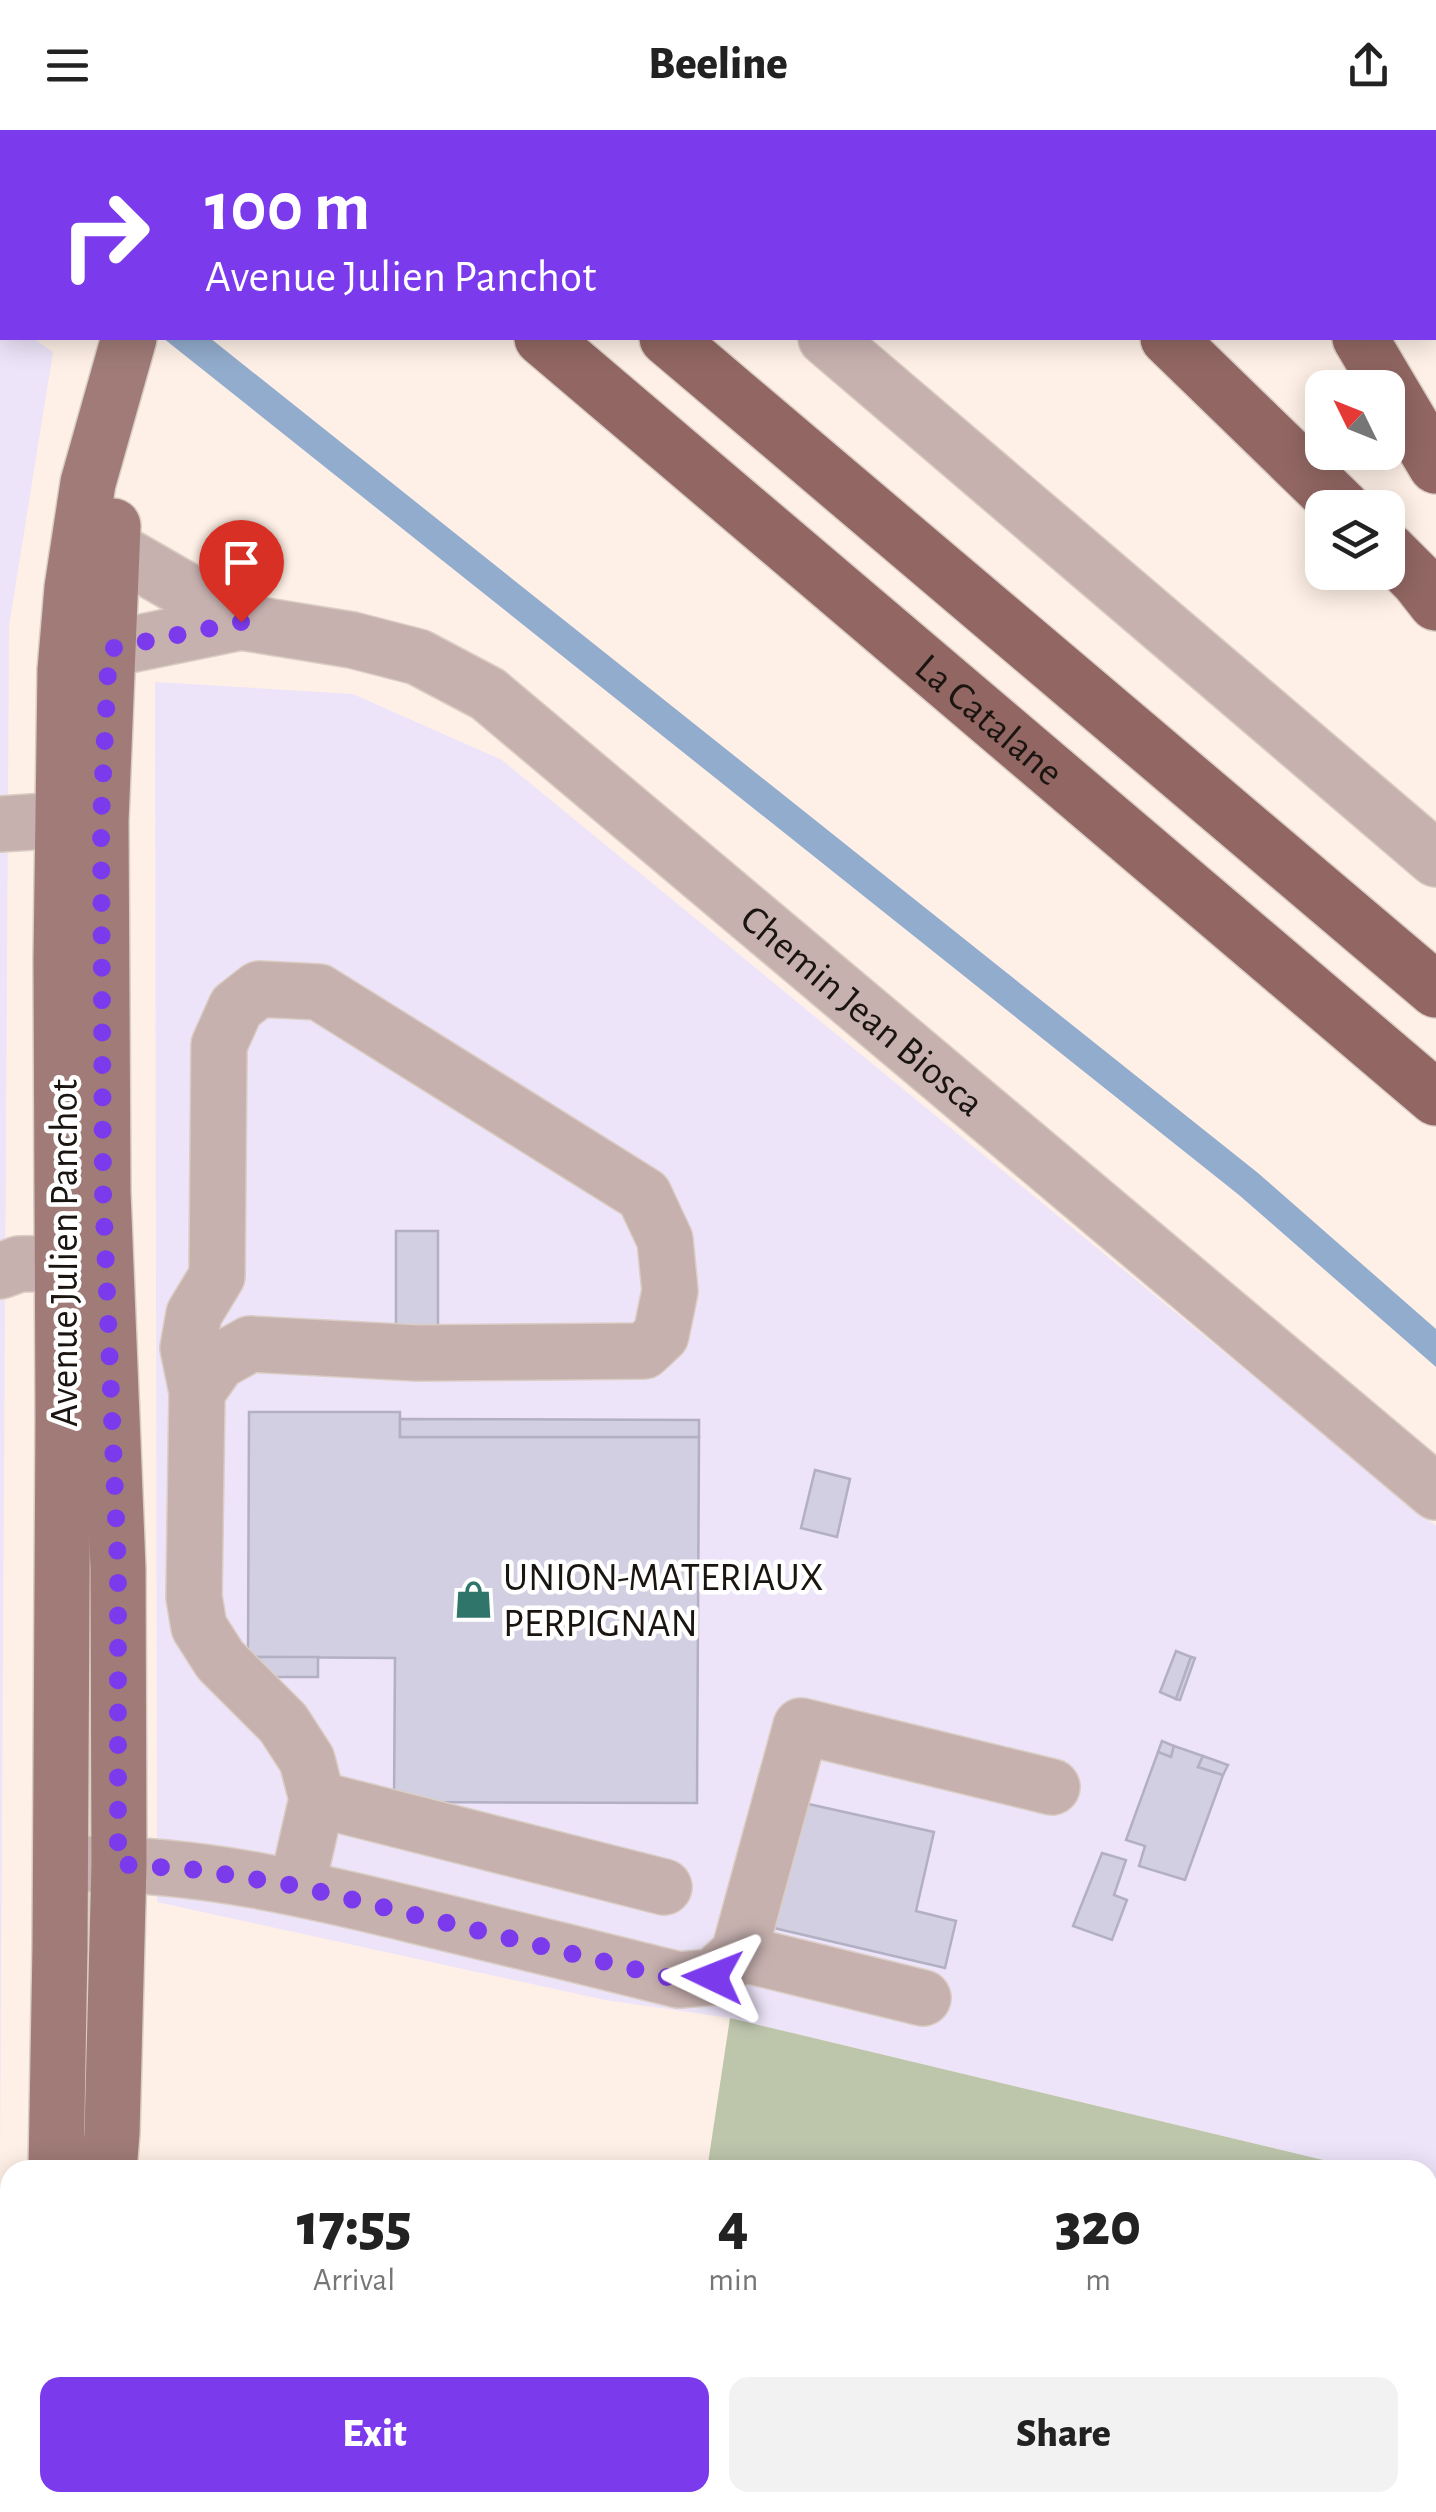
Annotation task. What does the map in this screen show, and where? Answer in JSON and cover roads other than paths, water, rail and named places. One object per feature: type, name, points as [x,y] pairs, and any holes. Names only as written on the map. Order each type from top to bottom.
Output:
[{"type":"highway","name":"La Catalane","points":[[544,340],[1436,1098]]},
{"type":"highway","name":"La Catalane","points":[[669,340],[1436,990]]},
{"type":"highway","points":[[1170,340],[1325,490]]},
{"type":"highway","points":[[1361,340],[1436,466]]},
{"type":"highway","points":[[1405,567],[1436,602]]},
{"type":"main road","name":"Avenue Julien Panchot","points":[[110,2160],[102,1864],[118,1568],[103,1192],[101,820],[87,659],[72,588],[88,484],[128,340]]},
{"type":"main road","name":"Avenue Julien Panchot","points":[[56,2160],[63,1417],[73,1263],[70,822],[87,659],[112,548],[128,340]]},
{"type":"street","points":[[828,340],[1436,859]]},
{"type":"street","points":[[87,659],[88,484]]},
{"type":"street","points":[[88,597],[112,548]]},
{"type":"street","name":"Chemin Jean Biosca","points":[[112,548],[241,622],[352,640],[418,657],[488,694],[1436,1492]]},
{"type":"street","name":"Chemin Jean Biosca","points":[[87,659],[241,622]]},
{"type":"street","points":[[0,824],[70,822],[80,918],[102,1006]]},
{"type":"street","points":[[197,1392],[218,1362],[250,1344],[417,1353],[644,1351],[661,1335],[670,1291],[665,1240],[644,1195],[319,992],[259,989],[236,1007],[219,1045],[217,1276],[230,1311],[250,1344]]},
{"type":"street","points":[[103,1192],[73,1263],[110,1370]]},
{"type":"street","points":[[0,1271],[20,1264],[73,1263]]},
{"type":"street","points":[[217,1276],[194,1314],[188,1348],[197,1392],[194,1597],[199,1627],[220,1660],[283,1724],[307,1760],[318,1799],[297,1886]]},
{"type":"street","points":[[60,1948],[102,1864],[86,1512],[63,1417]]},
{"type":"street","points":[[102,1864],[199,1870],[297,1886],[679,1980],[713,1977],[739,1953],[802,1726],[1052,1787]]},
{"type":"street","points":[[318,1799],[664,1887]]},
{"type":"street","points":[[739,1953],[922,1998]]},
{"type":"water","points":[[166,340],[213,340],[1258,1173],[1436,1329],[1436,1367],[1239,1195]]},
{"type":"place","name":"UNION-MATERIAUX PERPIGNAN","points":[[473,1599]]}]
